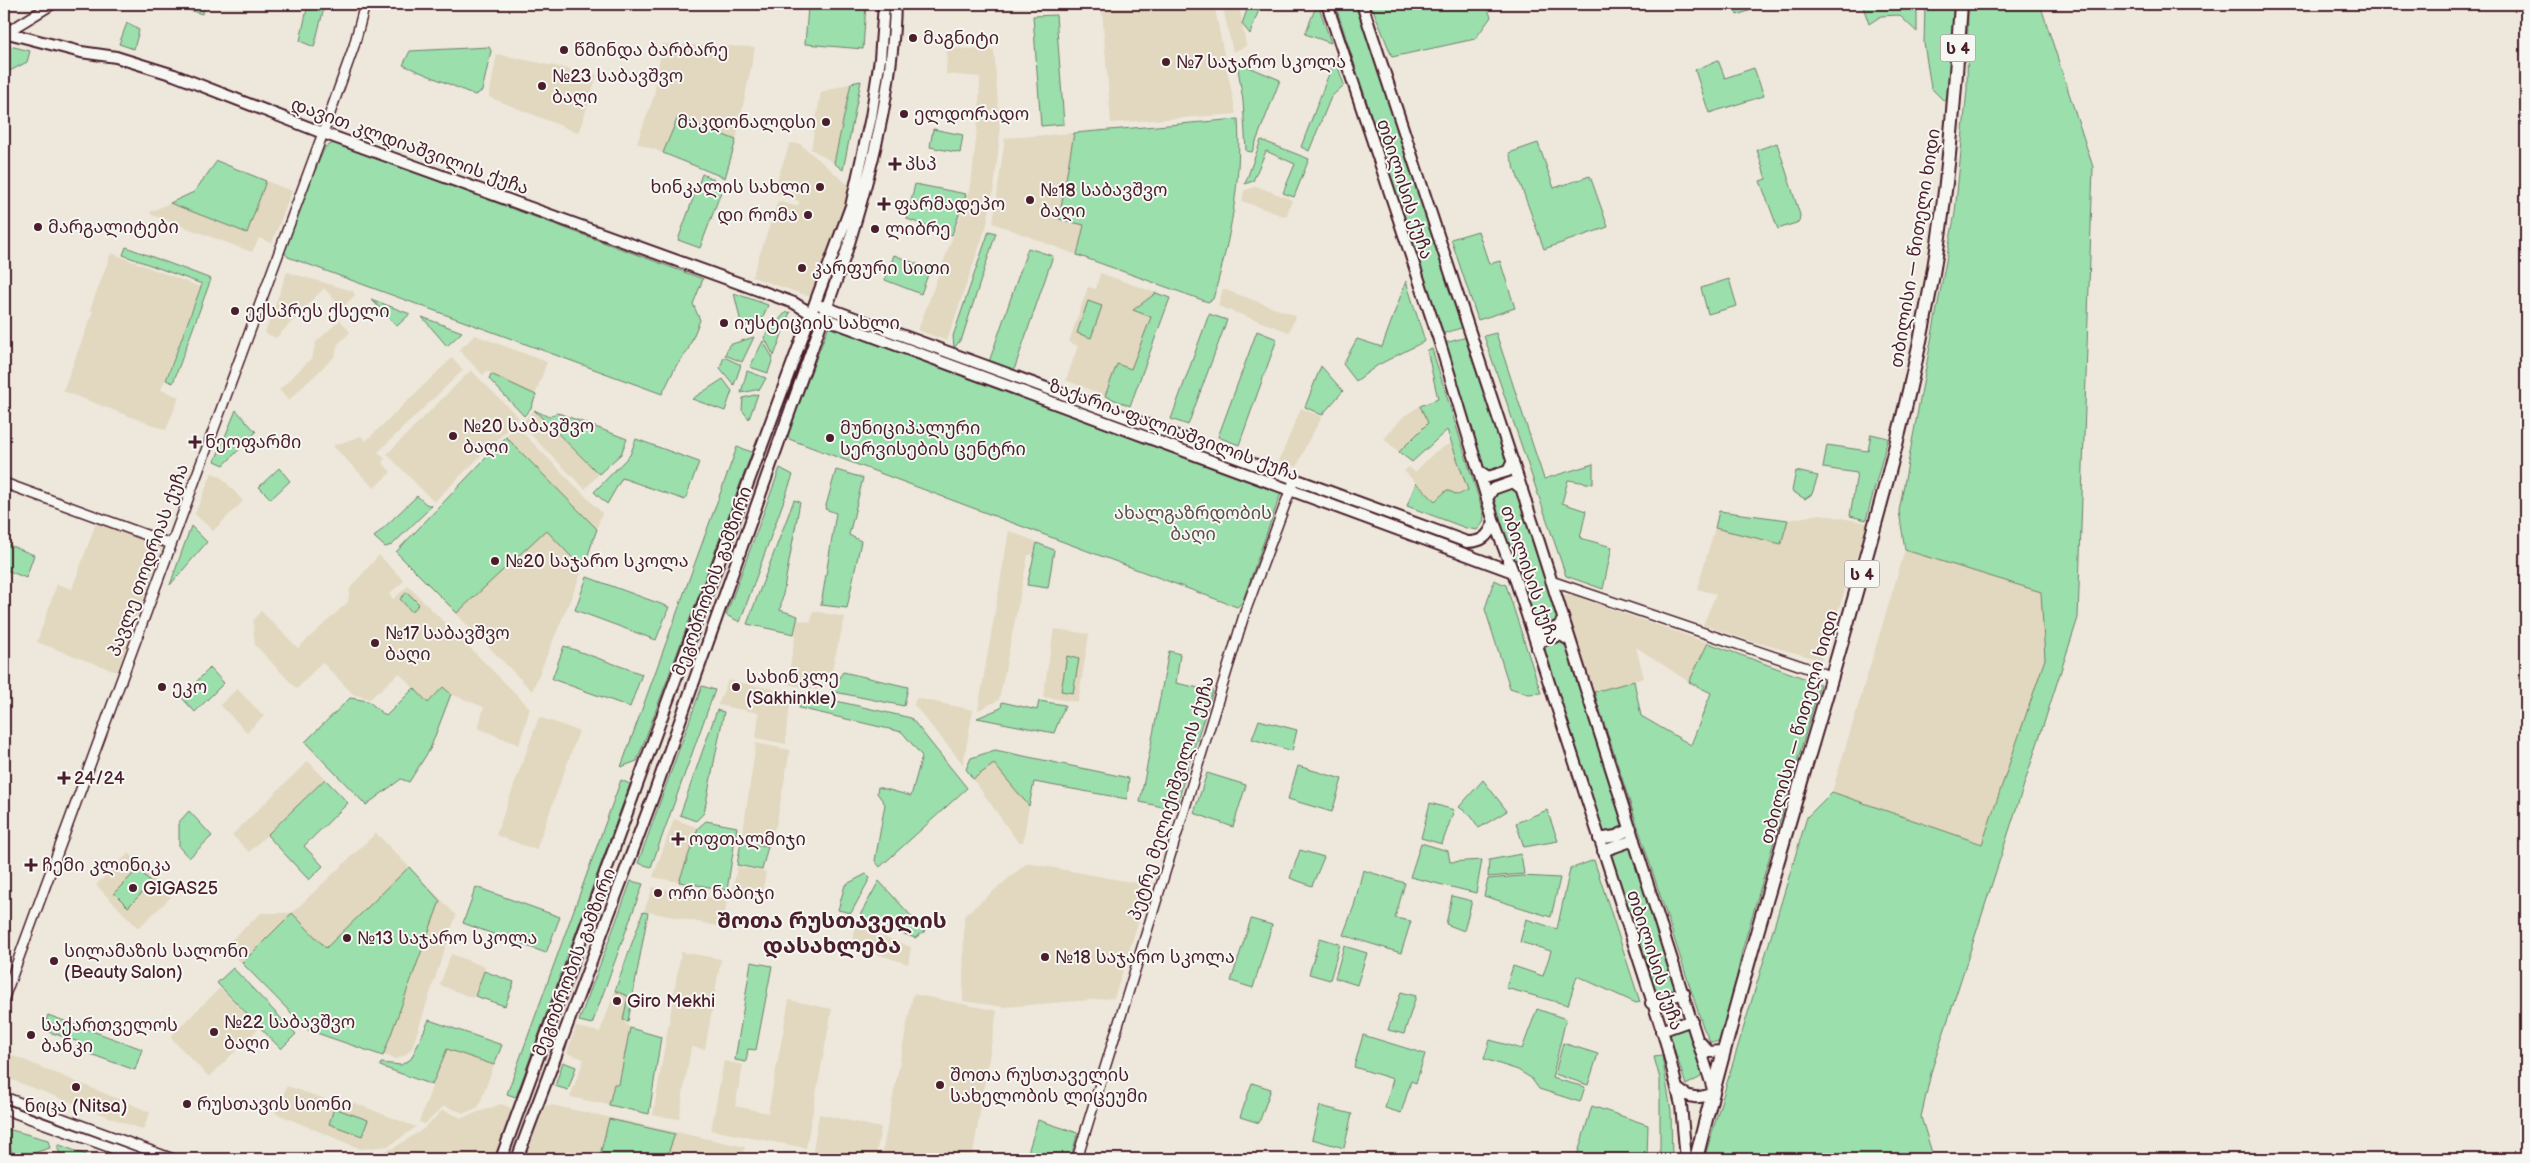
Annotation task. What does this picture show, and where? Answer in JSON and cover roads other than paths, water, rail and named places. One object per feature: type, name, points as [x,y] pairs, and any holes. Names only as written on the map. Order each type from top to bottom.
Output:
[{"type":"highway","name":"თბილისი — წითელი ხიდი","points":[[1696,1159],[1725,1047],[1866,560],[1899,435],[1928,304],[1953,123],[1962,4]]},
{"type":"main road","name":"მეგობრობის გამზირი","points":[[501,1159],[851,206],[863,162],[880,59],[884,4]]},
{"type":"main road","name":"მეგობრობის გამზირი","points":[[517,1159],[653,796],[828,308],[860,210],[880,130],[895,4]]},
{"type":"main road","name":"თბილისის ქუჩა","points":[[1327,4],[1439,340],[1494,522],[1538,648],[1661,1031],[1678,1089],[1686,1159]]},
{"type":"main road","name":"თბილისის ქუჩა","points":[[1362,4],[1522,489],[1684,993],[1713,1091]]},
{"type":"main road","name":"დავით კლდიაშვილის ქუჩა","points":[[5,32],[81,52],[116,57],[174,75],[323,133],[797,305],[812,314]]},
{"type":"main road","name":"დავით კლდიაშვილის ქუჩა","points":[[797,305],[816,303]]},
{"type":"main road","name":"ზაქარია ფალიაშვილის ქუჩა","points":[[816,303],[1467,542],[1480,542],[1487,536],[1494,522]]},
{"type":"main road","name":"ზაქარია ფალიაშვილის ქუჩა","points":[[812,314],[1513,572]]},
{"type":"main road","points":[[1055,403],[1059,392]]},
{"type":"main road","points":[[1478,471],[1488,477],[1508,471],[1513,462]]},
{"type":"main road","points":[[1487,499],[1492,489],[1513,482],[1522,489]]},
{"type":"main road","points":[[1531,628],[1539,632],[1558,627],[1563,620]]},
{"type":"main road","points":[[1538,648],[1542,641],[1561,635],[1569,640]]},
{"type":"main road","points":[[1599,839],[1616,836],[1630,829]]},
{"type":"main road","points":[[1603,851],[1618,844],[1634,840]]},
{"type":"main road","points":[[1651,1003],[1684,993]]},
{"type":"main road","points":[[1661,1031],[1692,1020]]},
{"type":"main road","points":[[1698,1039],[1709,1052],[1721,1051],[1725,1047]]},
{"type":"main road","points":[[1678,1089],[1687,1096],[1693,1097],[1713,1091]]},
{"type":"street","points":[[5,32],[53,4]]},
{"type":"street","name":"პავლე თოდრიას ქუჩა","points":[[4,998],[323,133],[354,46],[364,4]]},
{"type":"street","name":"პეტრე მელიქიშვილის ქუჩა","points":[[1077,1159],[1245,612],[1294,478]]},
{"type":"street","points":[[4,483],[171,544]]},
{"type":"street","points":[[1551,581],[1832,676]]},
{"type":"street","points":[[4,1097],[173,1159]]},
{"type":"street","points":[[4,1109],[142,1159]]},
{"type":"place","name":"მაგნიტი","points":[[913,38]]},
{"type":"place","name":"წმინდა ბარბარე","points":[[564,50]]},
{"type":"place","name":"№7 საჯარო სკოლა","points":[[1166,62]]},
{"type":"place","name":"№23 საბავშვო ბაღი","points":[[542,86]]},
{"type":"place","name":"ელდორადო","points":[[904,114]]},
{"type":"place","name":"მაკდონალდსი","points":[[826,122]]},
{"type":"place","name":"პსპ","points":[[895,164]]},
{"type":"place","name":"ხინკალის სახლი","points":[[820,187]]},
{"type":"place","name":"№18 საბავშვო ბაღი","points":[[1030,200]]},
{"type":"place","name":"ფარმადეპო","points":[[884,204]]},
{"type":"place","name":"დი რომა","points":[[808,215]]},
{"type":"place","name":"მარგალიტები","points":[[38,227]]},
{"type":"place","name":"ლიბრე","points":[[875,229]]},
{"type":"place","name":"კარფური სითი","points":[[802,268]]},
{"type":"place","name":"ექსპრეს ქსელი","points":[[235,311]]},
{"type":"place","name":"იუსტიციის სახლი","points":[[724,323]]},
{"type":"place","name":"№20 საბავშვო ბაღი","points":[[453,436]]},
{"type":"place","name":"მუნიციპალური სერვისების ცენტრი","points":[[830,438]]},
{"type":"place","name":"ნეოფარმი","points":[[195,442]]},
{"type":"place","name":"№20 საჯარო სკოლა","points":[[495,561]]},
{"type":"place","name":"№17 საბავშვო ბაღი","points":[[375,643]]},
{"type":"place","name":"ეკო","points":[[162,687]]},
{"type":"place","name":"სახინკლე (Sakhinkle)","points":[[736,687]]},
{"type":"place","name":"24/24","points":[[64,778]]},
{"type":"place","name":"ოფთალმიჯი","points":[[678,839]]},
{"type":"place","name":"ჩემი კლინიკა","points":[[31,865]]},
{"type":"place","name":"GIGAS25","points":[[133,888]]},
{"type":"place","name":"ორი ნაბიჯი","points":[[658,893]]},
{"type":"place","name":"№13 საჯარო სკოლა","points":[[347,938]]},
{"type":"place","name":"№18 საჯარო სკოლა","points":[[1045,957]]},
{"type":"place","name":"სილამაზის სალონი (Beauty Salon)","points":[[54,961]]},
{"type":"place","name":"Giro Mekhi","points":[[617,1001]]},
{"type":"place","name":"№22 საბავშვო ბაღი","points":[[214,1032]]},
{"type":"place","name":"საქართველოს ბანკი","points":[[31,1035]]},
{"type":"place","name":"შოთა რუსთაველის სახელობის ლიცეუმი","points":[[940,1085]]},
{"type":"place","name":"ნიცა (Nitsa)","points":[[76,1087]]},
{"type":"place","name":"რუსთავის სიონი","points":[[187,1104]]},
{"type":"district","name":"შოთა რუსთაველის დასახლება","points":[[832,932]]},
{"type":"park label","name":"ახალგაზრდობის ბაღი","points":[[1193,523]]}]
